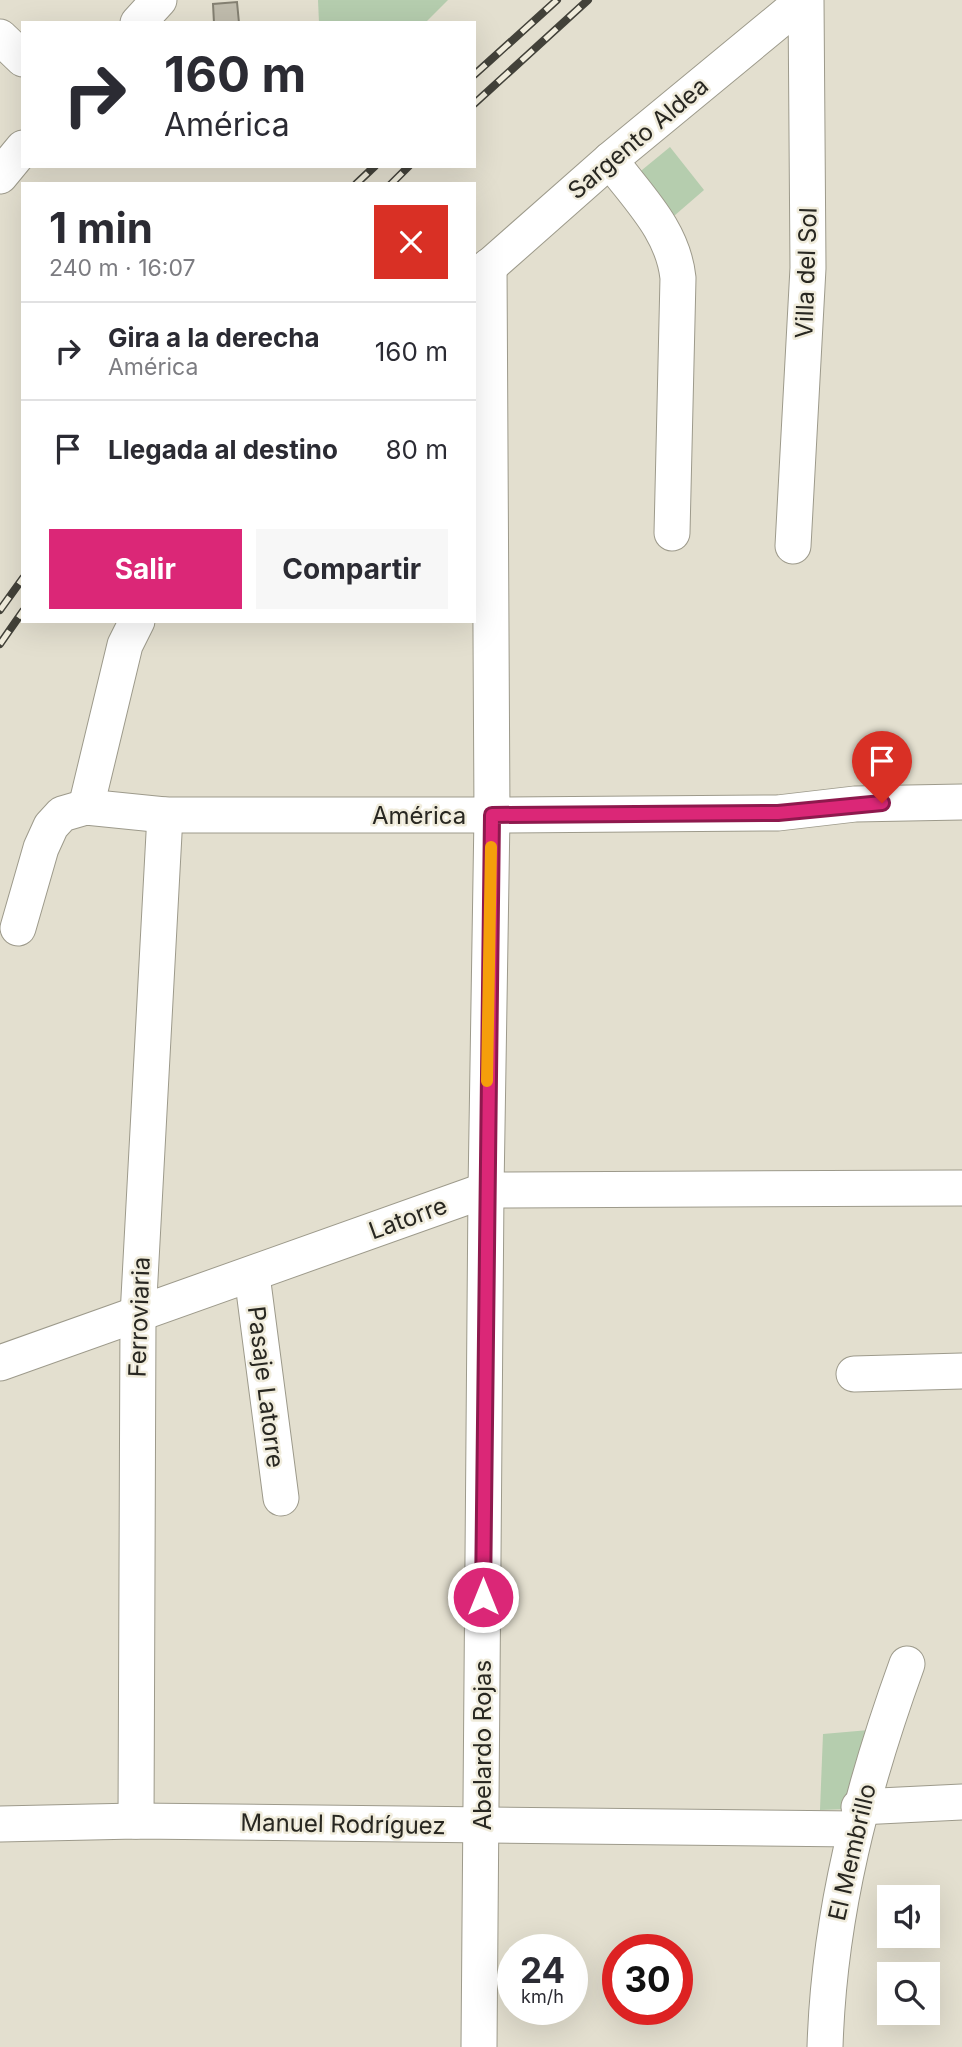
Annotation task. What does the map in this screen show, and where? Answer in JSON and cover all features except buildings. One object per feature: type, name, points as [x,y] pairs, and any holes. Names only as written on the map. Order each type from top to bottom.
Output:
[{"type":"street","points":[[140,21],[159,0]]},
{"type":"street","name":"Sargento Aldea","points":[[482,273],[610,160],[805,0]]},
{"type":"street","name":"Villa del Sol","points":[[793,546],[808,268],[805,0]]},
{"type":"street","points":[[0,37],[21,57]]},
{"type":"street","points":[[0,176],[21,150]]},
{"type":"street","points":[[610,160],[668,237],[676,255],[678,278],[671,533]]},
{"type":"street","name":"Abelardo Rojas","points":[[479,2047],[485,1190],[492,815],[482,273]]},
{"type":"street","points":[[18,928],[41,848],[51,827],[62,814],[86,807],[125,645],[137,623]]},
{"type":"street","name":"América","points":[[86,807],[165,815],[492,815],[778,813],[855,804],[962,802]]},
{"type":"street","name":"Ferroviaria","points":[[136,1821],[138,1316],[165,815]]},
{"type":"street","name":"Latorre","points":[[0,1363],[485,1190],[962,1188]]},
{"type":"street","name":"Pasaje Latorre","points":[[252,1275],[281,1498]]},
{"type":"street","points":[[854,1374],[962,1371]]},
{"type":"street","name":"El Membrillo","points":[[825,2047],[834,1924],[857,1818],[907,1664]]},
{"type":"street","name":"Manuel Rodríguez","points":[[0,1824],[136,1821],[481,1826],[857,1818],[962,1802]]},
{"type":"green space","points":[[318,0],[448,0],[427,21],[319,21]]},
{"type":"green space","points":[[670,147],[704,190],[667,222],[631,179]]},
{"type":"green space","points":[[869,1730],[849,1809],[820,1810],[823,1734]]},
{"type":"railway","points":[[476,73],[557,0]]},
{"type":"railway","points":[[476,102],[588,0]]},
{"type":"railway","points":[[358,182],[373,168]]},
{"type":"railway","points":[[393,182],[407,168]]},
{"type":"railway","points":[[0,610],[21,581]]},
{"type":"railway","points":[[0,644],[21,614]]},
{"type":"slow traffic","points":[[487,1081],[491,847]]},
{"type":"route","points":[[483,1597],[485,1190],[492,815],[778,813],[882,803]]}]
